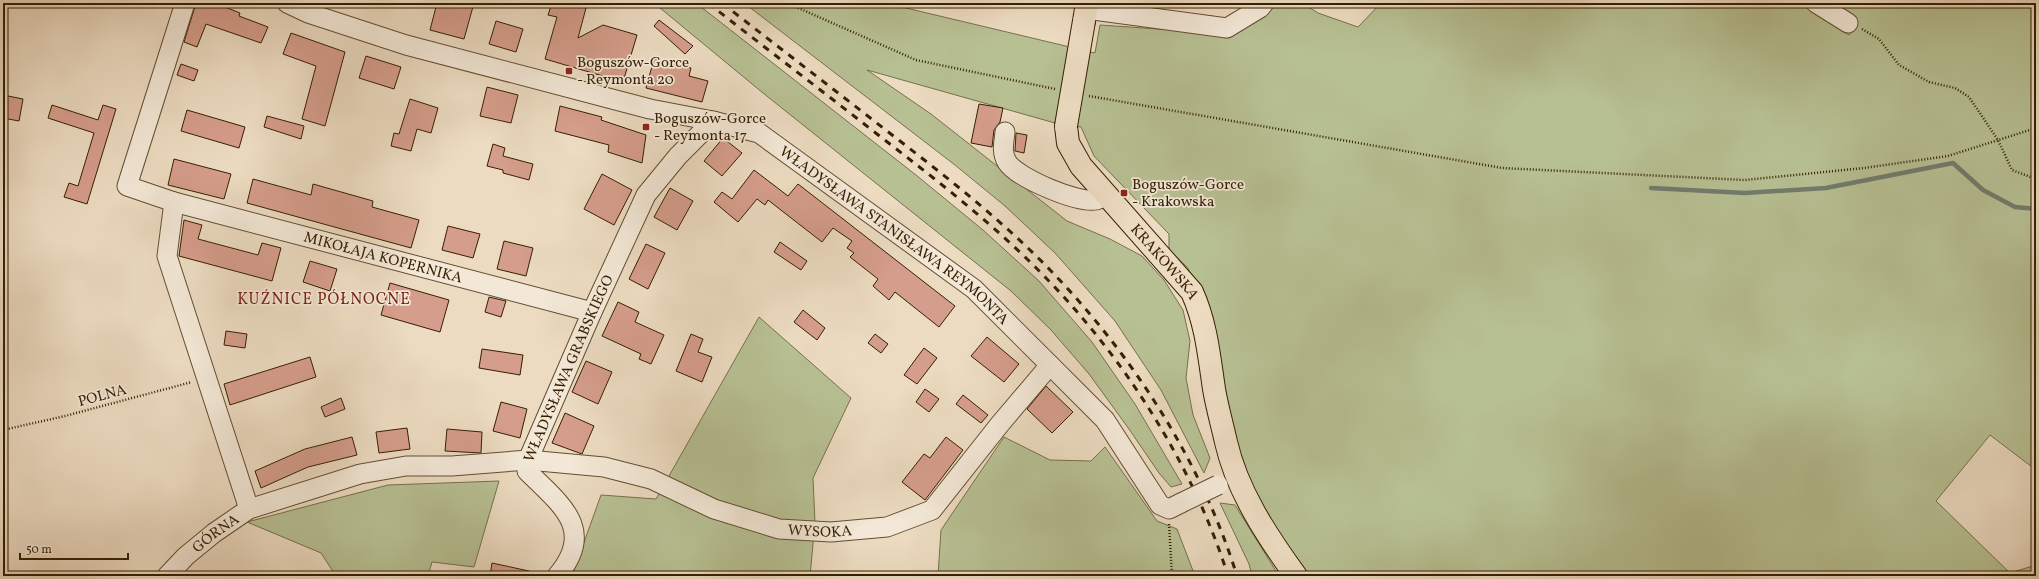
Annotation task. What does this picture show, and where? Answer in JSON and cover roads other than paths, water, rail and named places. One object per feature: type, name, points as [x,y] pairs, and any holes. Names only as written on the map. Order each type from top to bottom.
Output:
[{"type":"main road","name":"KRAKOWSKA","points":[[1085,11],[1066,126],[1068,143],[1081,166],[1192,292],[1201,312],[1207,337],[1214,390],[1234,485],[1296,576]]},
{"type":"street","name":"MIKOŁAJA KOPERNIKA","points":[[185,3],[127,186],[174,202],[592,312]]},
{"type":"street","name":"WŁADYSŁAWA STANISŁAWA REYMONTA","points":[[287,3],[308,13],[406,45],[650,109],[713,121],[759,133],[974,289],[1105,420],[1160,505],[1175,506],[1234,485]]},
{"type":"street","points":[[1085,11],[1156,10],[1228,28],[1260,8],[1264,3]]},
{"type":"street","points":[[1816,3],[1848,23]]},
{"type":"street","name":"WŁADYSŁAWA GRABSKIEGO","points":[[249,509],[360,474],[398,467],[452,466],[528,460],[592,312],[646,195],[678,156],[713,121]]},
{"type":"street","points":[[1005,132],[1003,153],[1007,163],[1026,177],[1051,190],[1086,200],[1097,200],[1106,194]]},
{"type":"street","points":[[174,202],[167,256],[249,509]]},
{"type":"street","name":"WYSOKA","points":[[528,460],[604,467],[650,479],[714,509],[780,529],[831,532],[887,527],[932,510],[1000,424],[1050,365]]},
{"type":"street","points":[[528,460],[527,471],[560,503],[571,521],[575,536],[573,552],[557,576]]},
{"type":"street","name":"GÓRNA","points":[[167,576],[186,556],[214,533],[249,509]]},
{"type":"waterway","points":[[1651,188],[1745,193],[1826,188],[1953,163],[1983,190],[2015,207],[2036,209]]},
{"type":"railway","points":[[708,3],[921,168],[1006,239],[1046,278],[1103,343],[1154,416],[1196,495],[1214,535],[1228,576]]},
{"type":"railway","points":[[722,3],[972,198],[1033,253],[1082,305],[1111,339],[1137,376],[1185,453],[1205,493],[1237,576]]},
{"type":"place","name":"Boguszów-Gorce - Reymonta 20","points":[[569,71]]},
{"type":"place","name":"Boguszów-Gorce - Reymonta 17","points":[[646,127]]},
{"type":"place","name":"Boguszów-Gorce - Krakowska","points":[[1124,193]]},
{"type":"district","name":"KUŹNICE PÓŁNOCNE","points":[[324,298]]}]
